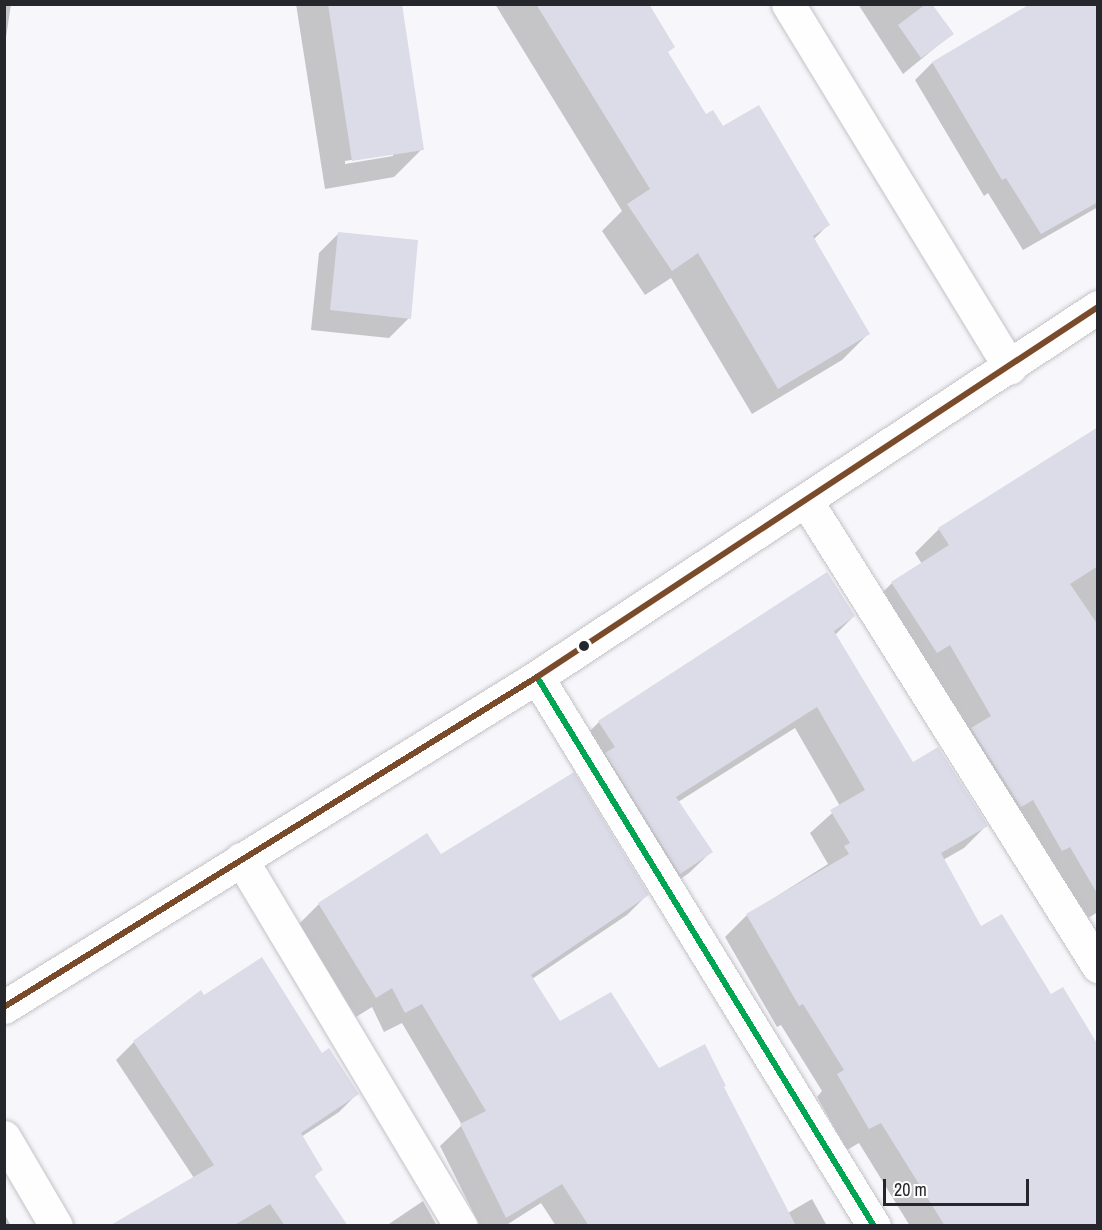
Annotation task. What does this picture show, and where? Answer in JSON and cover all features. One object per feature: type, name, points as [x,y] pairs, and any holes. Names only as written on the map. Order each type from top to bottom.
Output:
[{"type":"main road","points":[[788,4],[1010,366]]},
{"type":"main road","points":[[4,1007],[537,677],[1096,311]]},
{"type":"main road","points":[[807,502],[1098,966]]},
{"type":"main road","points":[[537,677],[874,1226]]},
{"type":"main road","points":[[241,859],[461,1226]]},
{"type":"main road","points":[[4,1137],[56,1226]]},
{"type":"building","points":[[328,4],[402,4],[424,150],[352,161]]},
{"type":"building","points":[[536,4],[649,4],[675,47],[668,52],[706,114],[713,110],[723,126],[759,105],[830,225],[813,236],[870,334],[778,389],[698,253],[672,271],[627,204],[650,189]]},
{"type":"building","points":[[926,4],[932,4],[954,34],[921,58],[898,25]]},
{"type":"building","points":[[1030,4],[1098,4],[1098,202],[1041,234],[1006,178],[1002,180],[932,62]]},
{"type":"building","points":[[338,232],[418,240],[411,319],[330,310]]},
{"type":"building","points":[[1098,427],[1098,566],[1070,584],[1098,625],[1098,895],[1070,847],[1062,851],[1033,800],[1021,807],[971,728],[991,716],[950,645],[937,653],[891,582],[949,545],[938,528]]},
{"type":"building","points":[[827,572],[855,616],[834,631],[913,762],[938,747],[988,826],[941,853],[981,926],[1002,914],[1051,994],[1063,987],[1098,1045],[1098,1226],[945,1226],[881,1123],[869,1129],[837,1074],[844,1070],[803,1004],[799,1006],[746,914],[849,854],[844,846],[850,843],[830,810],[865,790],[817,707],[676,797],[713,852],[680,874],[605,753],[615,747],[598,721]]},
{"type":"building","points":[[574,772],[649,895],[531,975],[560,1021],[611,992],[659,1068],[705,1044],[726,1086],[724,1087],[796,1226],[589,1226],[562,1184],[506,1218],[460,1124],[486,1111],[422,1004],[405,1013],[392,988],[376,998],[318,903],[427,833],[441,854]]},
{"type":"building","points":[[262,957],[322,1053],[329,1048],[359,1094],[301,1133],[323,1170],[314,1175],[348,1226],[285,1226],[270,1204],[233,1226],[109,1226],[214,1165],[133,1041],[201,990],[204,995]]},
{"type":"transit line","points":[[4,1007],[537,677],[1098,307]]},
{"type":"transit line","points":[[537,677],[874,1226]]}]
